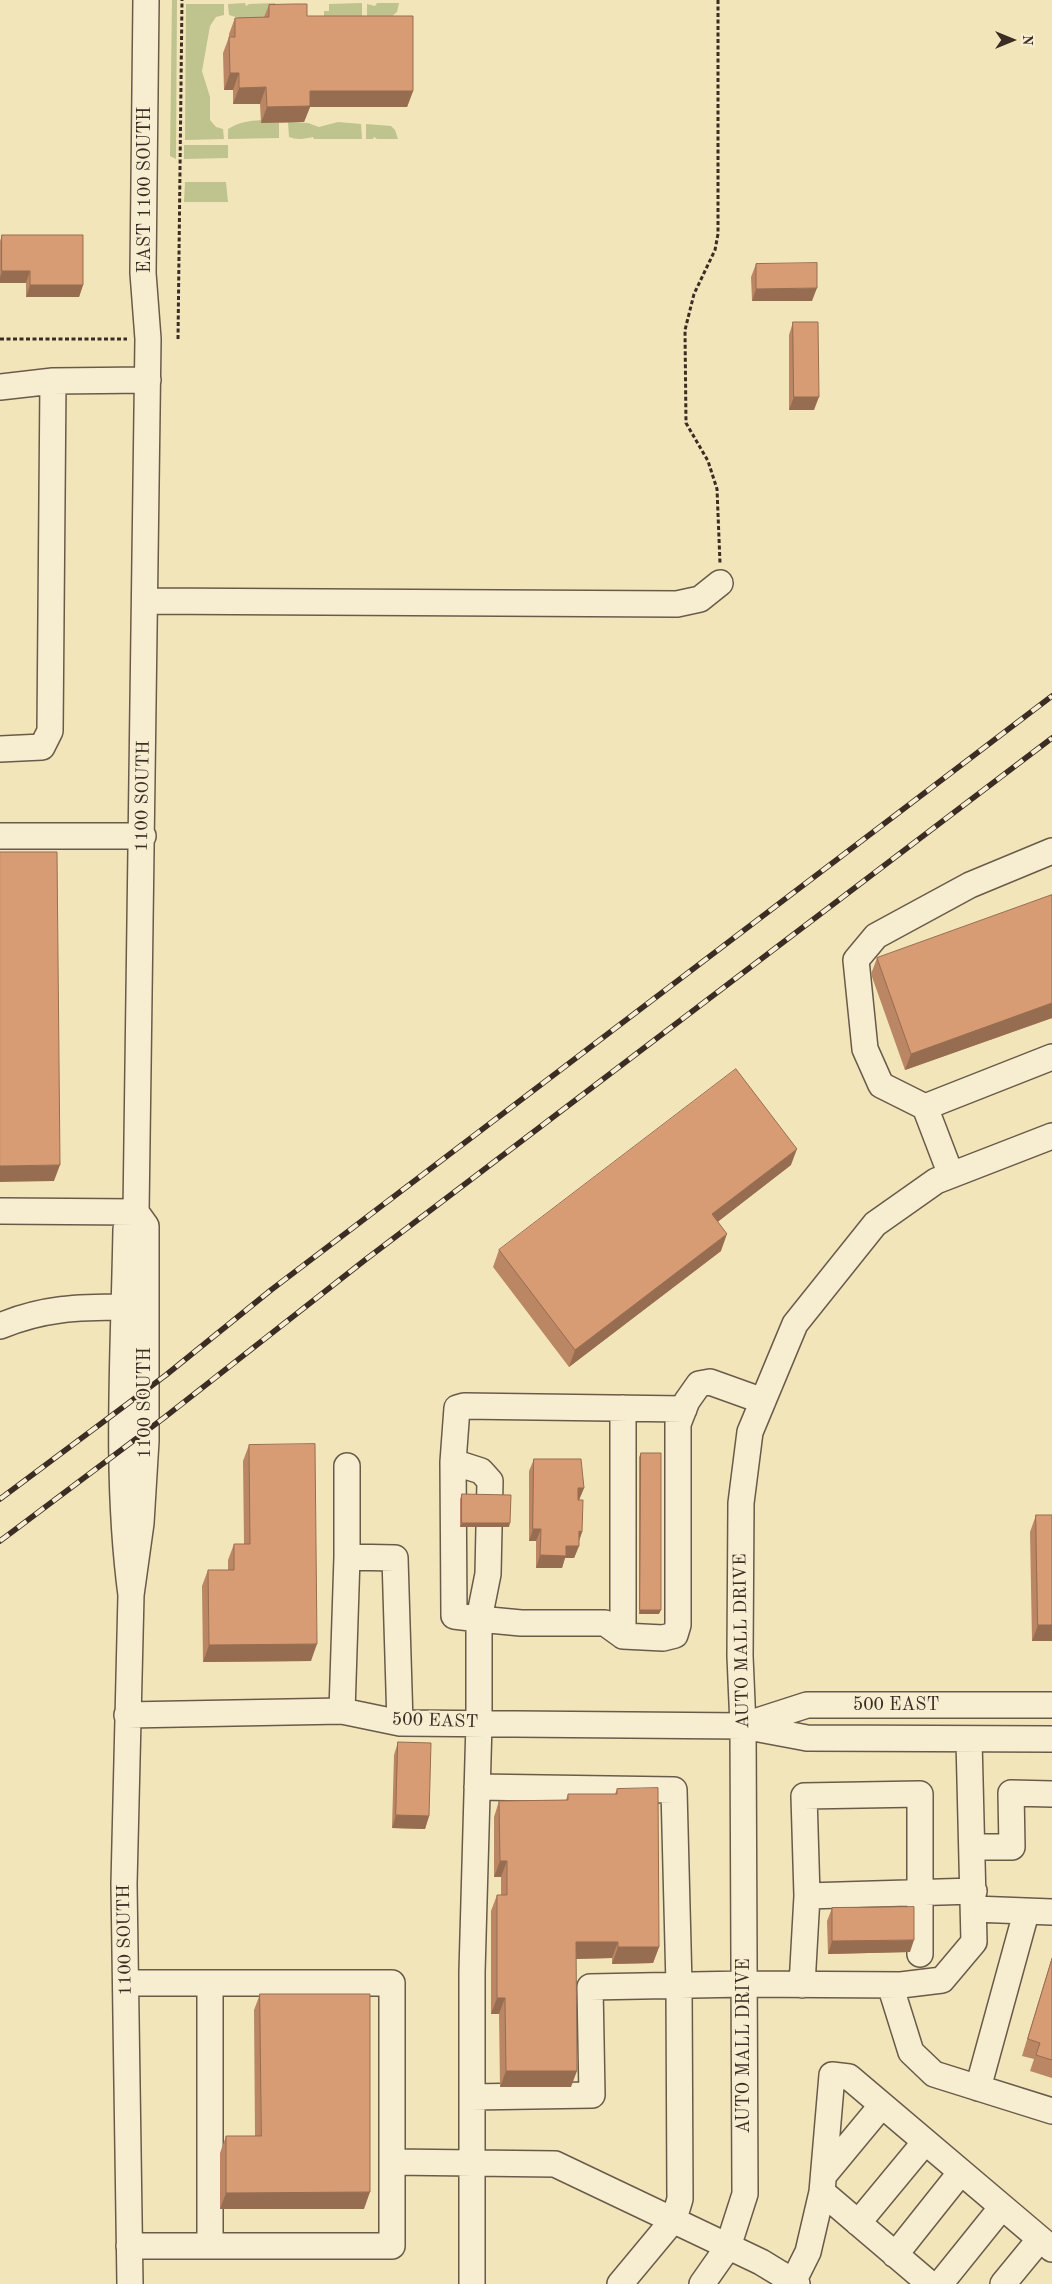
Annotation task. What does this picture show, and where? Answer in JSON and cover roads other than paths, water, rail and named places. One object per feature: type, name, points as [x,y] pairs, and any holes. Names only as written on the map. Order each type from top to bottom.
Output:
[{"type":"street","name":"EAST 1100 SOUTH","points":[[146,0],[144,273],[148,339],[148,380]]},
{"type":"street","points":[[0,386],[53,381],[148,380]]},
{"type":"street","name":"1100 SOUTH","points":[[131,1595],[124,1535],[122,1489],[124,1308],[126,1229],[136,1212],[148,380]]},
{"type":"street","points":[[0,749],[42,747],[50,731],[53,381]]},
{"type":"street","points":[[146,601],[677,604],[700,599],[720,583]]},
{"type":"street","points":[[0,836],[142,836]]},
{"type":"street","points":[[951,1175],[925,1107],[881,1085],[865,1050],[856,960],[876,936],[970,885],[1052,851]]},
{"type":"street","points":[[925,1107],[1052,1057]]},
{"type":"street","name":"AUTO MALL DRIVE","points":[[702,2284],[728,2247],[745,2194],[743,1726],[740,1656],[741,1503],[750,1432],[795,1324],[875,1224],[936,1181],[1052,1136]]},
{"type":"street","points":[[0,1211],[136,1212]]},
{"type":"street","name":"1100 SOUTH","points":[[130,2284],[124,1884],[131,1595],[143,1505],[146,1378],[146,1226],[136,1212]]},
{"type":"street","points":[[0,1326],[19,1318],[53,1310],[75,1307],[124,1308]]},
{"type":"street","points":[[623,1636],[623,1601],[678,1454],[678,1424],[684,1409],[699,1384],[710,1382],[763,1401]]},
{"type":"street","points":[[623,1408],[638,1454],[663,1600],[678,1625],[675,1635],[663,1638],[623,1636],[605,1623],[521,1623],[454,1616],[453,1462],[456,1408],[464,1406],[623,1408],[684,1409]]},
{"type":"street","points":[[638,1454],[678,1454]]},
{"type":"street","points":[[453,1462],[481,1471],[490,1481],[488,1574],[479,1619],[472,1972],[472,2284]]},
{"type":"street","points":[[342,1711],[347,1557],[347,1466]]},
{"type":"street","points":[[347,1557],[395,1558],[400,1723]]},
{"type":"street","points":[[623,1601],[663,1600]]},
{"type":"street","name":"500 EAST","points":[[743,1726],[807,1705],[1052,1705]]},
{"type":"street","name":"500 EAST","points":[[128,1715],[342,1711],[400,1723],[743,1726],[807,1738],[1052,1739]]},
{"type":"street","points":[[472,2097],[592,2095],[590,1987],[744,1984],[890,1985],[942,1980],[974,1942],[969,1740]]},
{"type":"street","points":[[477,1787],[674,1790],[679,1985],[680,2199],[674,2219],[620,2284]]},
{"type":"street","points":[[973,1847],[1012,1847],[1011,1793],[1052,1794]]},
{"type":"street","points":[[802,1985],[807,1896],[804,1796],[920,1794],[922,1893],[920,1954]]},
{"type":"street","points":[[807,1896],[922,1893],[974,1900],[1026,1913],[1052,1912]]},
{"type":"street","points":[[978,2088],[1026,1913]]},
{"type":"street","points":[[126,1983],[392,1983],[392,2246],[129,2246]]},
{"type":"street","points":[[210,1983],[210,2246]]},
{"type":"street","points":[[890,1985],[911,2052],[934,2074],[1052,2111]]},
{"type":"street","points":[[392,2162],[555,2164],[761,2262],[795,2283],[808,2252],[823,2184],[832,2075],[849,2077],[1046,2244],[1003,2284]]},
{"type":"street","points":[[823,2184],[882,2105]]},
{"type":"street","points":[[858,2223],[925,2142]]},
{"type":"street","points":[[895,2255],[961,2172]]},
{"type":"street","points":[[823,2184],[858,2223],[930,2284]]},
{"type":"street","points":[[940,2284],[1002,2207]]},
{"type":"railway","points":[[0,1499],[166,1375],[271,1290],[1052,696]]},
{"type":"railway","points":[[0,1541],[165,1417],[365,1260],[1052,738]]}]
